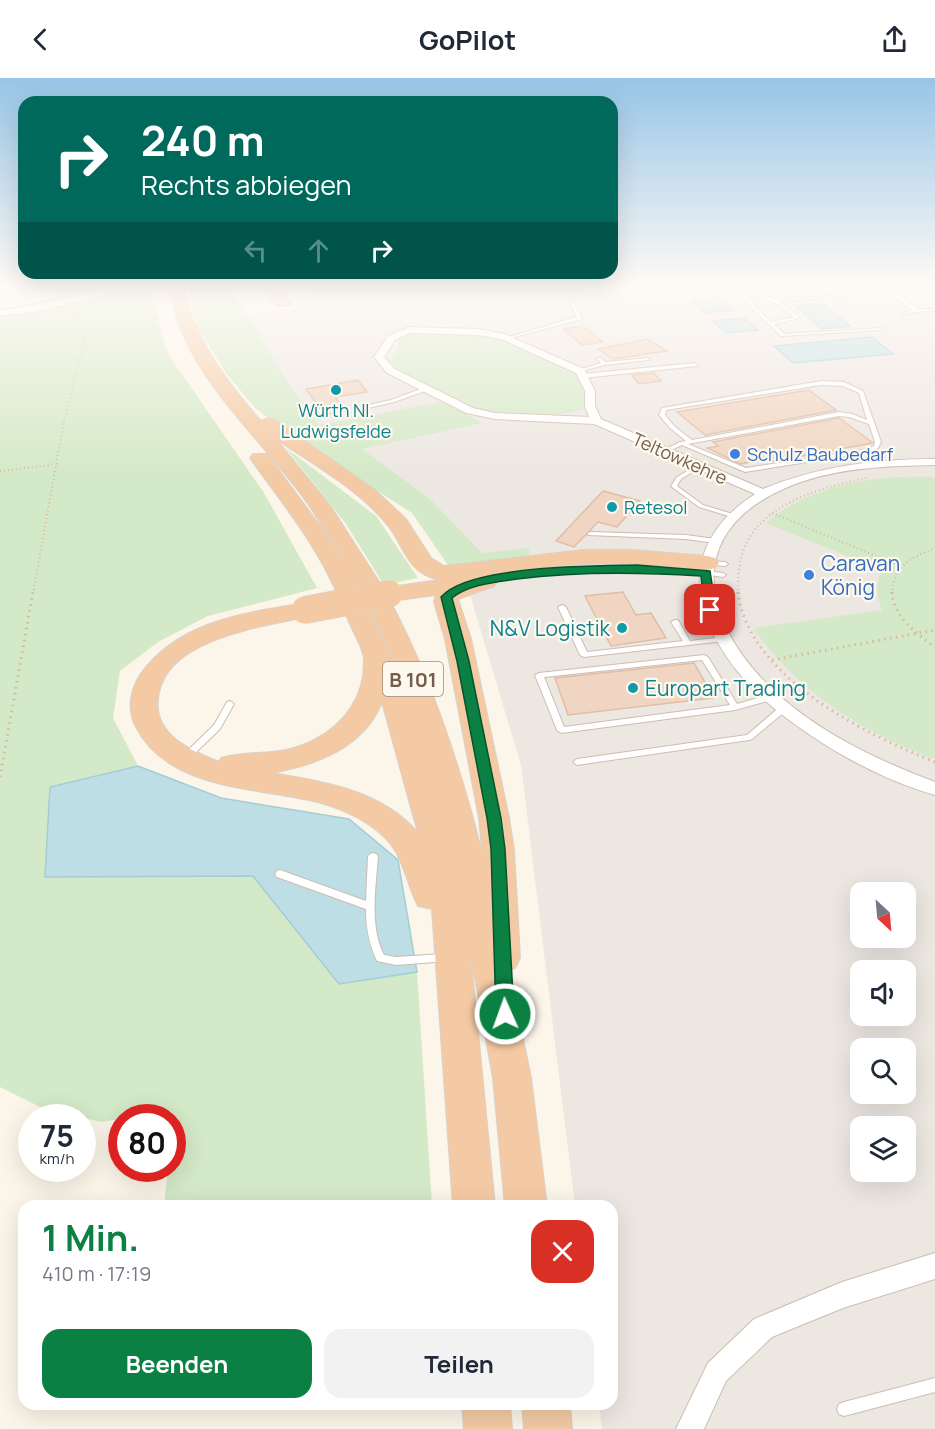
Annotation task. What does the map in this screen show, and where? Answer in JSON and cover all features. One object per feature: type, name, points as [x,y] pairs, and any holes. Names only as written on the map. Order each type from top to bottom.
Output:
[{"type":"highway","name":"B 101","points":[[181,348],[213,399],[315,535],[340,575],[392,690],[440,860],[453,938],[474,1200]]},
{"type":"highway","name":"B 101","points":[[199,348],[212,371],[300,479],[352,555],[389,622],[428,718],[464,839],[506,1038],[525,1200]]},
{"type":"highway","points":[[212,371],[272,427],[379,503],[398,524],[427,568],[446,574],[488,574],[715,563]]},
{"type":"highway","points":[[459,1019],[421,863],[403,834],[383,818],[337,797],[233,777],[184,758],[154,735],[144,717],[144,696],[159,667],[180,648],[223,628],[488,574]]},
{"type":"highway","points":[[488,574],[454,591],[446,597],[446,602],[458,639],[494,818],[499,871],[506,1038]]},
{"type":"highway","points":[[184,758],[228,765],[262,764],[308,754],[327,745],[344,734],[363,713],[372,691],[378,655]]},
{"type":"highway","points":[[486,1410],[488,1429]]},
{"type":"highway","points":[[546,1410],[548,1429]]},
{"type":"street","name":"Teltowkehre","points":[[385,348],[379,357],[391,371],[470,411],[495,417],[597,421],[764,494]]},
{"type":"street","name":"Teltowkehre","points":[[529,348],[582,373]]},
{"type":"street","points":[[582,373],[590,391],[590,406],[597,421]]},
{"type":"street","points":[[935,462],[880,463],[843,468],[799,479],[764,494],[734,516],[715,563],[708,602],[723,639],[744,668],[772,697],[814,729],[855,753],[935,789]]},
{"type":"street","points":[[690,1429],[717,1372],[763,1328],[842,1295],[935,1266]]},
{"type":"lane","points":[[599,359],[604,364]]},
{"type":"lane","points":[[582,373],[604,364],[648,359]]},
{"type":"lane","points":[[582,373],[695,365]]},
{"type":"lane","points":[[682,443],[735,467],[754,470],[869,450],[876,447],[878,442],[861,392],[844,384],[821,383],[664,409],[662,415],[672,427],[690,441]]},
{"type":"lane","points":[[359,408],[392,401],[426,389]]},
{"type":"lane","points":[[665,451],[690,441],[838,414],[850,415],[871,423]]},
{"type":"lane","points":[[699,466],[679,478],[674,486],[701,506],[734,516]]},
{"type":"lane","points":[[590,534],[686,537],[715,563]]},
{"type":"lane","points":[[562,607],[584,655],[723,639]]},
{"type":"lane","points":[[675,622],[688,643]]},
{"type":"lane","points":[[735,708],[704,657],[538,675],[561,730],[735,708],[772,697]]},
{"type":"lane","points":[[184,758],[217,727],[230,704]]},
{"type":"lane","points":[[577,762],[749,737],[785,707]]},
{"type":"lane","points":[[373,856],[371,907],[375,950],[381,958],[396,961],[444,957]]},
{"type":"lane","points":[[280,874],[371,907]]},
{"type":"lane","points":[[844,1409],[935,1385]]},
{"type":"path","points":[[0,777],[65,417],[82,348]]},
{"type":"path","points":[[0,471],[57,464]]},
{"type":"path","points":[[873,477],[809,492],[772,513],[748,538],[740,552],[735,570],[736,597],[745,621],[759,644],[772,660],[810,696],[843,718],[887,742],[935,762]]},
{"type":"path","points":[[772,513],[900,566]]},
{"type":"path","points":[[935,549],[913,557],[900,566],[892,578],[890,591],[894,606],[903,621],[935,647]]},
{"type":"path","points":[[772,660],[935,630]]},
{"type":"shaded area","points":[[234,348],[935,348],[935,1429],[602,1429],[600,1410],[618,1410],[618,1200],[574,1200],[521,765],[465,578],[422,513],[325,452]]},
{"type":"green space","points":[[0,348],[166,348],[168,354],[264,493],[317,588],[208,616],[158,642],[120,671],[113,718],[138,766],[50,787],[45,877],[253,876],[339,983],[417,972],[432,1200],[165,1200],[167,1182],[186,1182],[186,1104],[108,1104],[108,1121],[101,1122],[96,1121],[96,1104],[34,1104],[0,1087]]},
{"type":"green space","points":[[211,348],[267,348],[291,387],[319,425],[441,402],[483,423],[362,449],[430,499],[482,553],[529,548],[529,557],[452,571],[412,513],[297,440],[255,408],[226,373]]},
{"type":"green space","points":[[396,348],[521,348],[574,372],[583,389],[585,409],[556,415],[497,414],[478,408],[399,370],[391,361]]},
{"type":"green space","points":[[286,448],[376,516],[418,578],[384,585],[346,524]]},
{"type":"green space","points":[[935,477],[935,759],[882,736],[857,723],[834,707],[790,671],[770,651],[753,628],[882,610],[877,590],[881,570],[766,523],[784,509],[804,499],[846,484],[890,478]]},
{"type":"water","points":[[776,348],[886,348],[893,354],[793,363]]},
{"type":"water","points":[[138,766],[221,798],[349,819],[398,860],[417,972],[339,984],[253,876],[45,877],[50,787]]},
{"type":"building","points":[[662,348],[667,351],[613,359],[598,349]]},
{"type":"building","points":[[654,373],[661,381],[639,384],[632,375]]},
{"type":"building","name":"Würth Nl. Ludwigsfelde","points":[[358,380],[367,392],[335,397],[345,411],[325,415],[306,389]]},
{"type":"building","points":[[809,390],[836,410],[705,435],[677,412]]},
{"type":"building","points":[[839,418],[873,443],[769,462],[765,459],[741,464],[707,448],[718,446],[713,442]]},
{"type":"building","name":"Retesol","points":[[603,491],[640,501],[617,527],[598,522],[574,547],[556,541]]},
{"type":"building","name":"N&V Logistik","points":[[623,592],[636,615],[651,613],[666,638],[611,646],[585,596]]},
{"type":"building","name":"Europart Trading","points":[[694,663],[714,698],[568,715],[555,678]]},
{"type":"place","name":"Würth Nl. Ludwigsfelde","points":[[336,390]]},
{"type":"place","name":"Schulz Baubedarf","points":[[735,454]]},
{"type":"place","name":"Retesol","points":[[612,507]]},
{"type":"place","name":"Caravan König","points":[[809,575]]},
{"type":"place","name":"N&V Logistik","points":[[622,628]]},
{"type":"place","name":"Europart Trading","points":[[633,688]]},
{"type":"route","points":[[505,1014],[498,849],[494,818],[463,661],[446,597],[454,591],[491,579],[563,570],[637,568],[706,573],[706,592],[710,610]]}]
